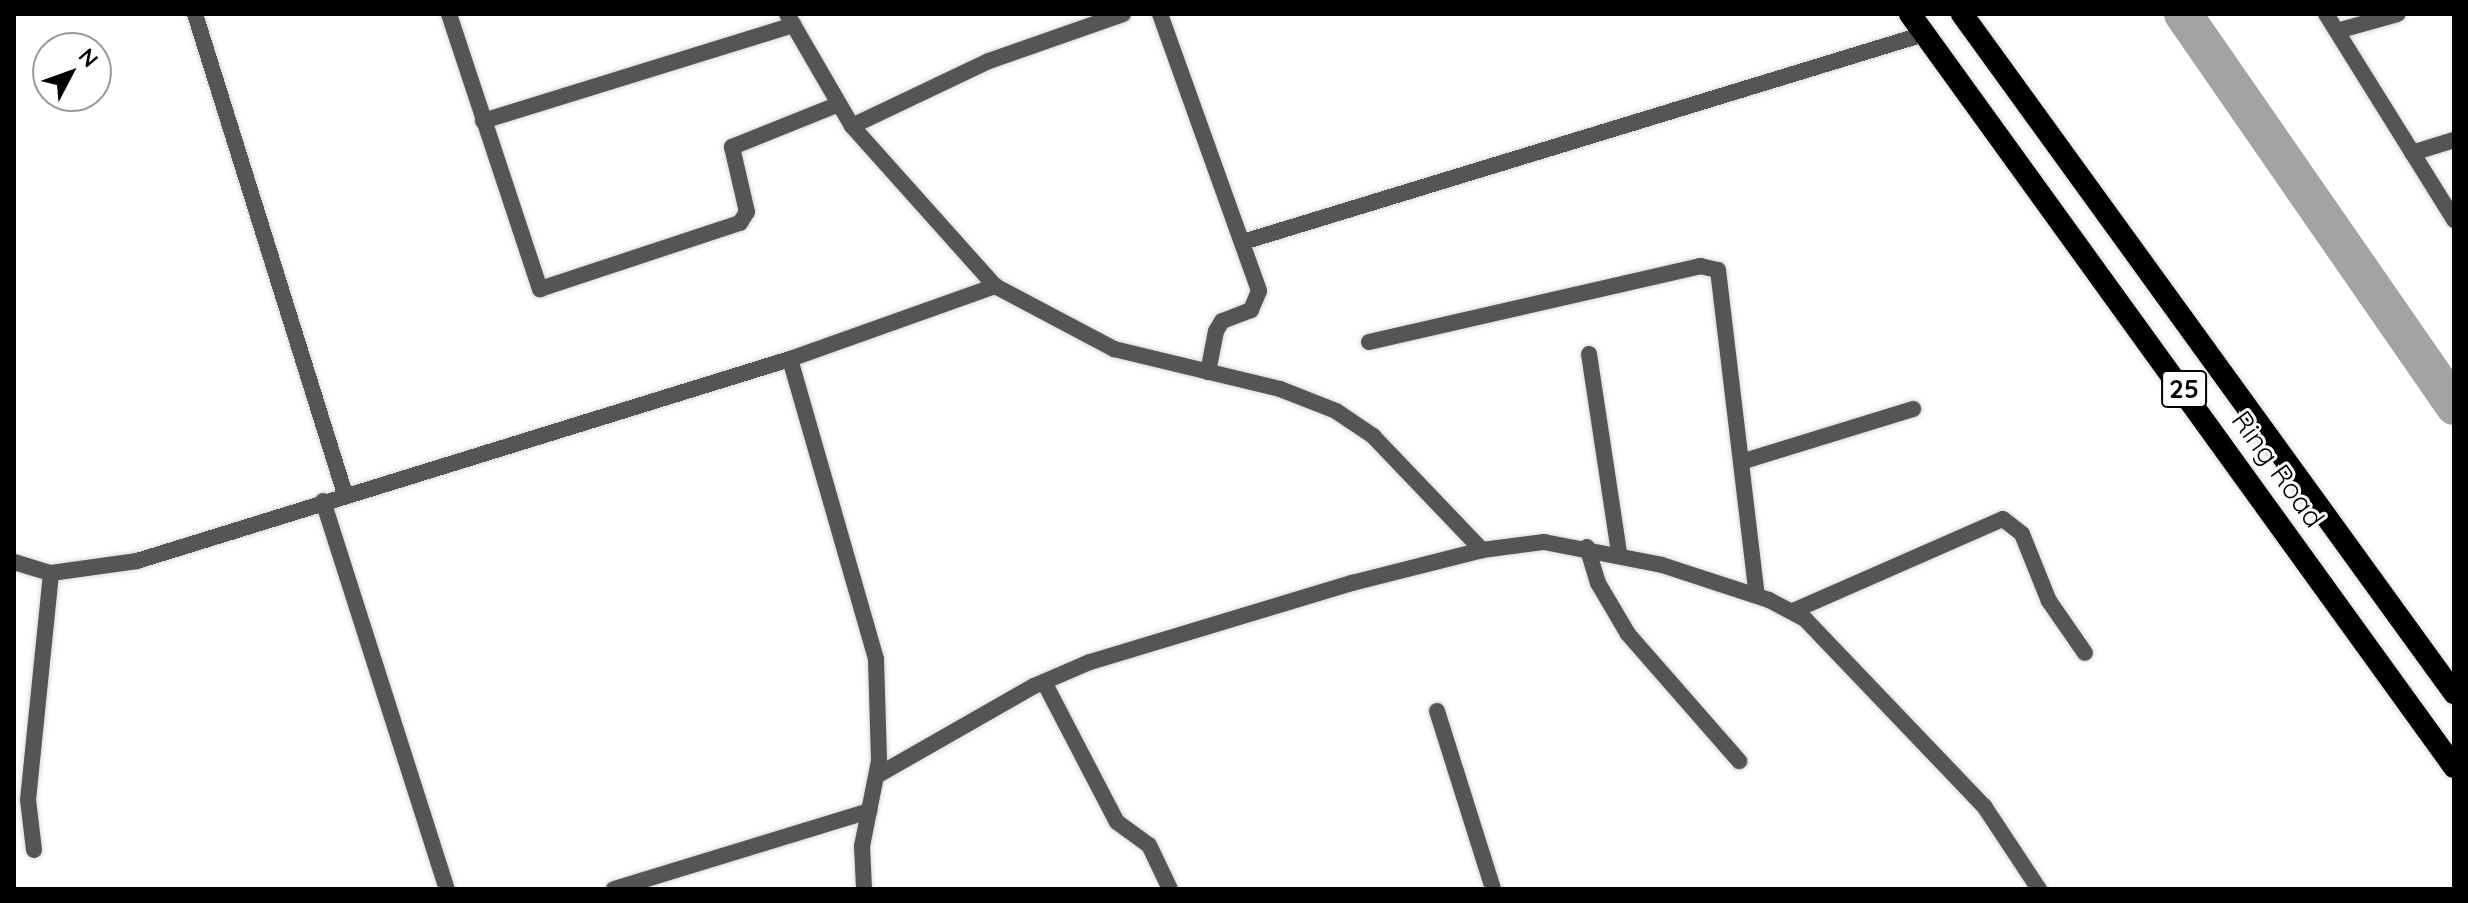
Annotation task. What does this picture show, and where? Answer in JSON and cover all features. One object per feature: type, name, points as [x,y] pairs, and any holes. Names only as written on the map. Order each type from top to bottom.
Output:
[{"type":"highway","name":"Ring Road","points":[[1910,14],[2454,767]]},
{"type":"highway","name":"Ring Road","points":[[1962,14],[2454,693]]},
{"type":"street","points":[[195,14],[345,494]]},
{"type":"street","points":[[449,14],[534,281],[550,290],[740,223],[747,212],[732,147],[839,104]]},
{"type":"street","points":[[852,126],[989,61],[1123,14]]},
{"type":"street","points":[[1160,14],[1243,242],[1258,302],[1222,321],[1209,351],[1208,372]]},
{"type":"street","points":[[2326,14],[2454,220]]},
{"type":"street","points":[[2337,31],[2398,14]]},
{"type":"street","points":[[483,121],[790,20],[852,126],[995,286],[1114,349],[1310,398],[1359,425],[1482,550]]},
{"type":"street","points":[[1243,242],[1924,34]]},
{"type":"street","points":[[2412,153],[2454,140]]},
{"type":"street","points":[[1369,342],[1711,266],[1724,283],[1757,595]]},
{"type":"street","points":[[14,562],[51,573],[137,561],[345,494],[790,359],[995,286]]},
{"type":"street","points":[[1589,354],[1619,553]]},
{"type":"street","points":[[790,359],[873,637],[878,775],[862,846],[864,889]]},
{"type":"street","points":[[1744,461],[1913,409]]},
{"type":"street","points":[[323,501],[447,889]]},
{"type":"street","points":[[1793,611],[2003,519],[2022,534],[2049,601],[2085,653]]},
{"type":"street","points":[[878,775],[1044,682],[1216,621],[1482,550],[1519,543],[1587,547],[1619,553],[1757,595],[1793,611],[1829,642],[1984,806],[2039,889]]},
{"type":"street","points":[[1587,547],[1611,610],[1628,634],[1739,761]]},
{"type":"street","points":[[34,850],[28,800],[51,573]]},
{"type":"street","points":[[1044,682],[1117,822],[1149,845],[1170,889]]},
{"type":"street","points":[[1437,711],[1493,889]]},
{"type":"street","points":[[614,889],[869,811]]},
{"type":"waterway","points":[[2183,14],[2454,406]]}]
